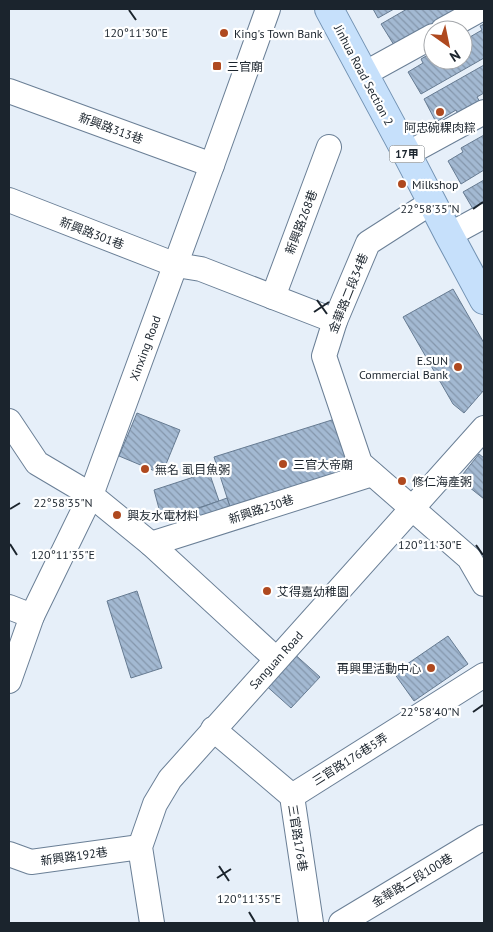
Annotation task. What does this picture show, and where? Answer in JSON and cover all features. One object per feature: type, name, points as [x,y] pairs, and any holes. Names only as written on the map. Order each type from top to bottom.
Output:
[{"type":"main road","name":"Jinhua Road Section 2","points":[[328,9],[484,300]]},
{"type":"street","name":"Xinxing Road","points":[[9,681],[32,616],[91,495],[268,9]]},
{"type":"street","points":[[462,20],[482,9]]},
{"type":"street","points":[[364,74],[423,42]]},
{"type":"street","name":"新興路313巷","points":[[9,90],[212,165]]},
{"type":"street","points":[[407,154],[484,112]]},
{"type":"street","name":"新興路268巷","points":[[273,297],[329,147]]},
{"type":"street","name":"新興路301巷","points":[[9,200],[176,265]]},
{"type":"street","name":"金華路二段34巷","points":[[432,202],[368,243],[335,321],[324,356],[360,463],[469,558],[484,584]]},
{"type":"street","points":[[449,235],[484,216]]},
{"type":"street","points":[[176,265],[200,269],[335,321]]},
{"type":"street","points":[[9,421],[37,462],[91,495],[151,544],[276,659]]},
{"type":"street","name":"Sanguan Road","points":[[152,923],[140,846],[155,804],[170,779],[484,428]]},
{"type":"street","name":"新興路230巷","points":[[151,544],[372,474]]},
{"type":"street","points":[[9,607],[32,616]]},
{"type":"street","name":"三官路176巷5弄","points":[[292,796],[484,675]]},
{"type":"street","name":"三官路176巷","points":[[213,729],[292,796],[311,923]]},
{"type":"street","name":"金華路二段100巷","points":[[341,923],[484,836]]},
{"type":"street","name":"新興路192巷","points":[[9,854],[30,862],[140,846]]},
{"type":"building","points":[[373,9],[394,9],[378,18]]},
{"type":"building","points":[[407,9],[456,9],[437,20],[423,20],[423,32],[394,45],[381,24]]},
{"type":"building","points":[[484,24],[484,58],[473,64],[473,35],[482,30],[480,26]]},
{"type":"building","points":[[423,63],[423,70],[463,70],[421,94],[408,72]]},
{"type":"building","points":[[484,65],[484,93],[477,97],[480,102],[458,114],[456,110],[436,122],[424,99]]},
{"type":"building","points":[[484,135],[484,170],[461,184],[448,161],[463,152],[461,148]]},
{"type":"building","points":[[484,180],[484,209],[476,214],[463,192]]},
{"type":"building","name":"E.SUN Commercial Bank","points":[[453,289],[484,343],[484,390],[464,413],[453,404],[403,317]]},
{"type":"building","points":[[137,413],[180,430],[162,474],[119,456]]},
{"type":"building","name":"三官大帝廟","points":[[335,419],[352,472],[231,510],[214,457]]},
{"type":"building","points":[[479,454],[484,458],[484,499],[459,479]]},
{"type":"building","points":[[209,472],[219,501],[162,520],[154,490]]},
{"type":"building","points":[[227,498],[231,510],[197,520],[194,510]]},
{"type":"building","points":[[137,591],[162,668],[131,678],[107,601]]},
{"type":"building","name":"再興里活動中心","points":[[448,636],[468,664],[414,701],[394,673]]},
{"type":"building","points":[[291,651],[320,677],[291,708],[262,682]]},
{"type":"place","name":"King's Town Bank","points":[[224,33]]},
{"type":"place","name":"三官廟","points":[[217,66]]},
{"type":"place","name":"阿忠碗粿肉粽","points":[[440,112]]},
{"type":"place","name":"Milkshop","points":[[402,184]]},
{"type":"place","name":"E.SUN Commercial Bank","points":[[458,367]]},
{"type":"place","name":"三官大帝廟","points":[[283,464]]},
{"type":"place","name":"無名 虱目魚粥","points":[[145,469]]},
{"type":"place","name":"修仁海產粥","points":[[402,481]]},
{"type":"place","name":"興友水電材料","points":[[117,515]]},
{"type":"place","name":"艾得嘉幼稚園","points":[[267,591]]},
{"type":"place","name":"再興里活動中心","points":[[431,668]]}]
